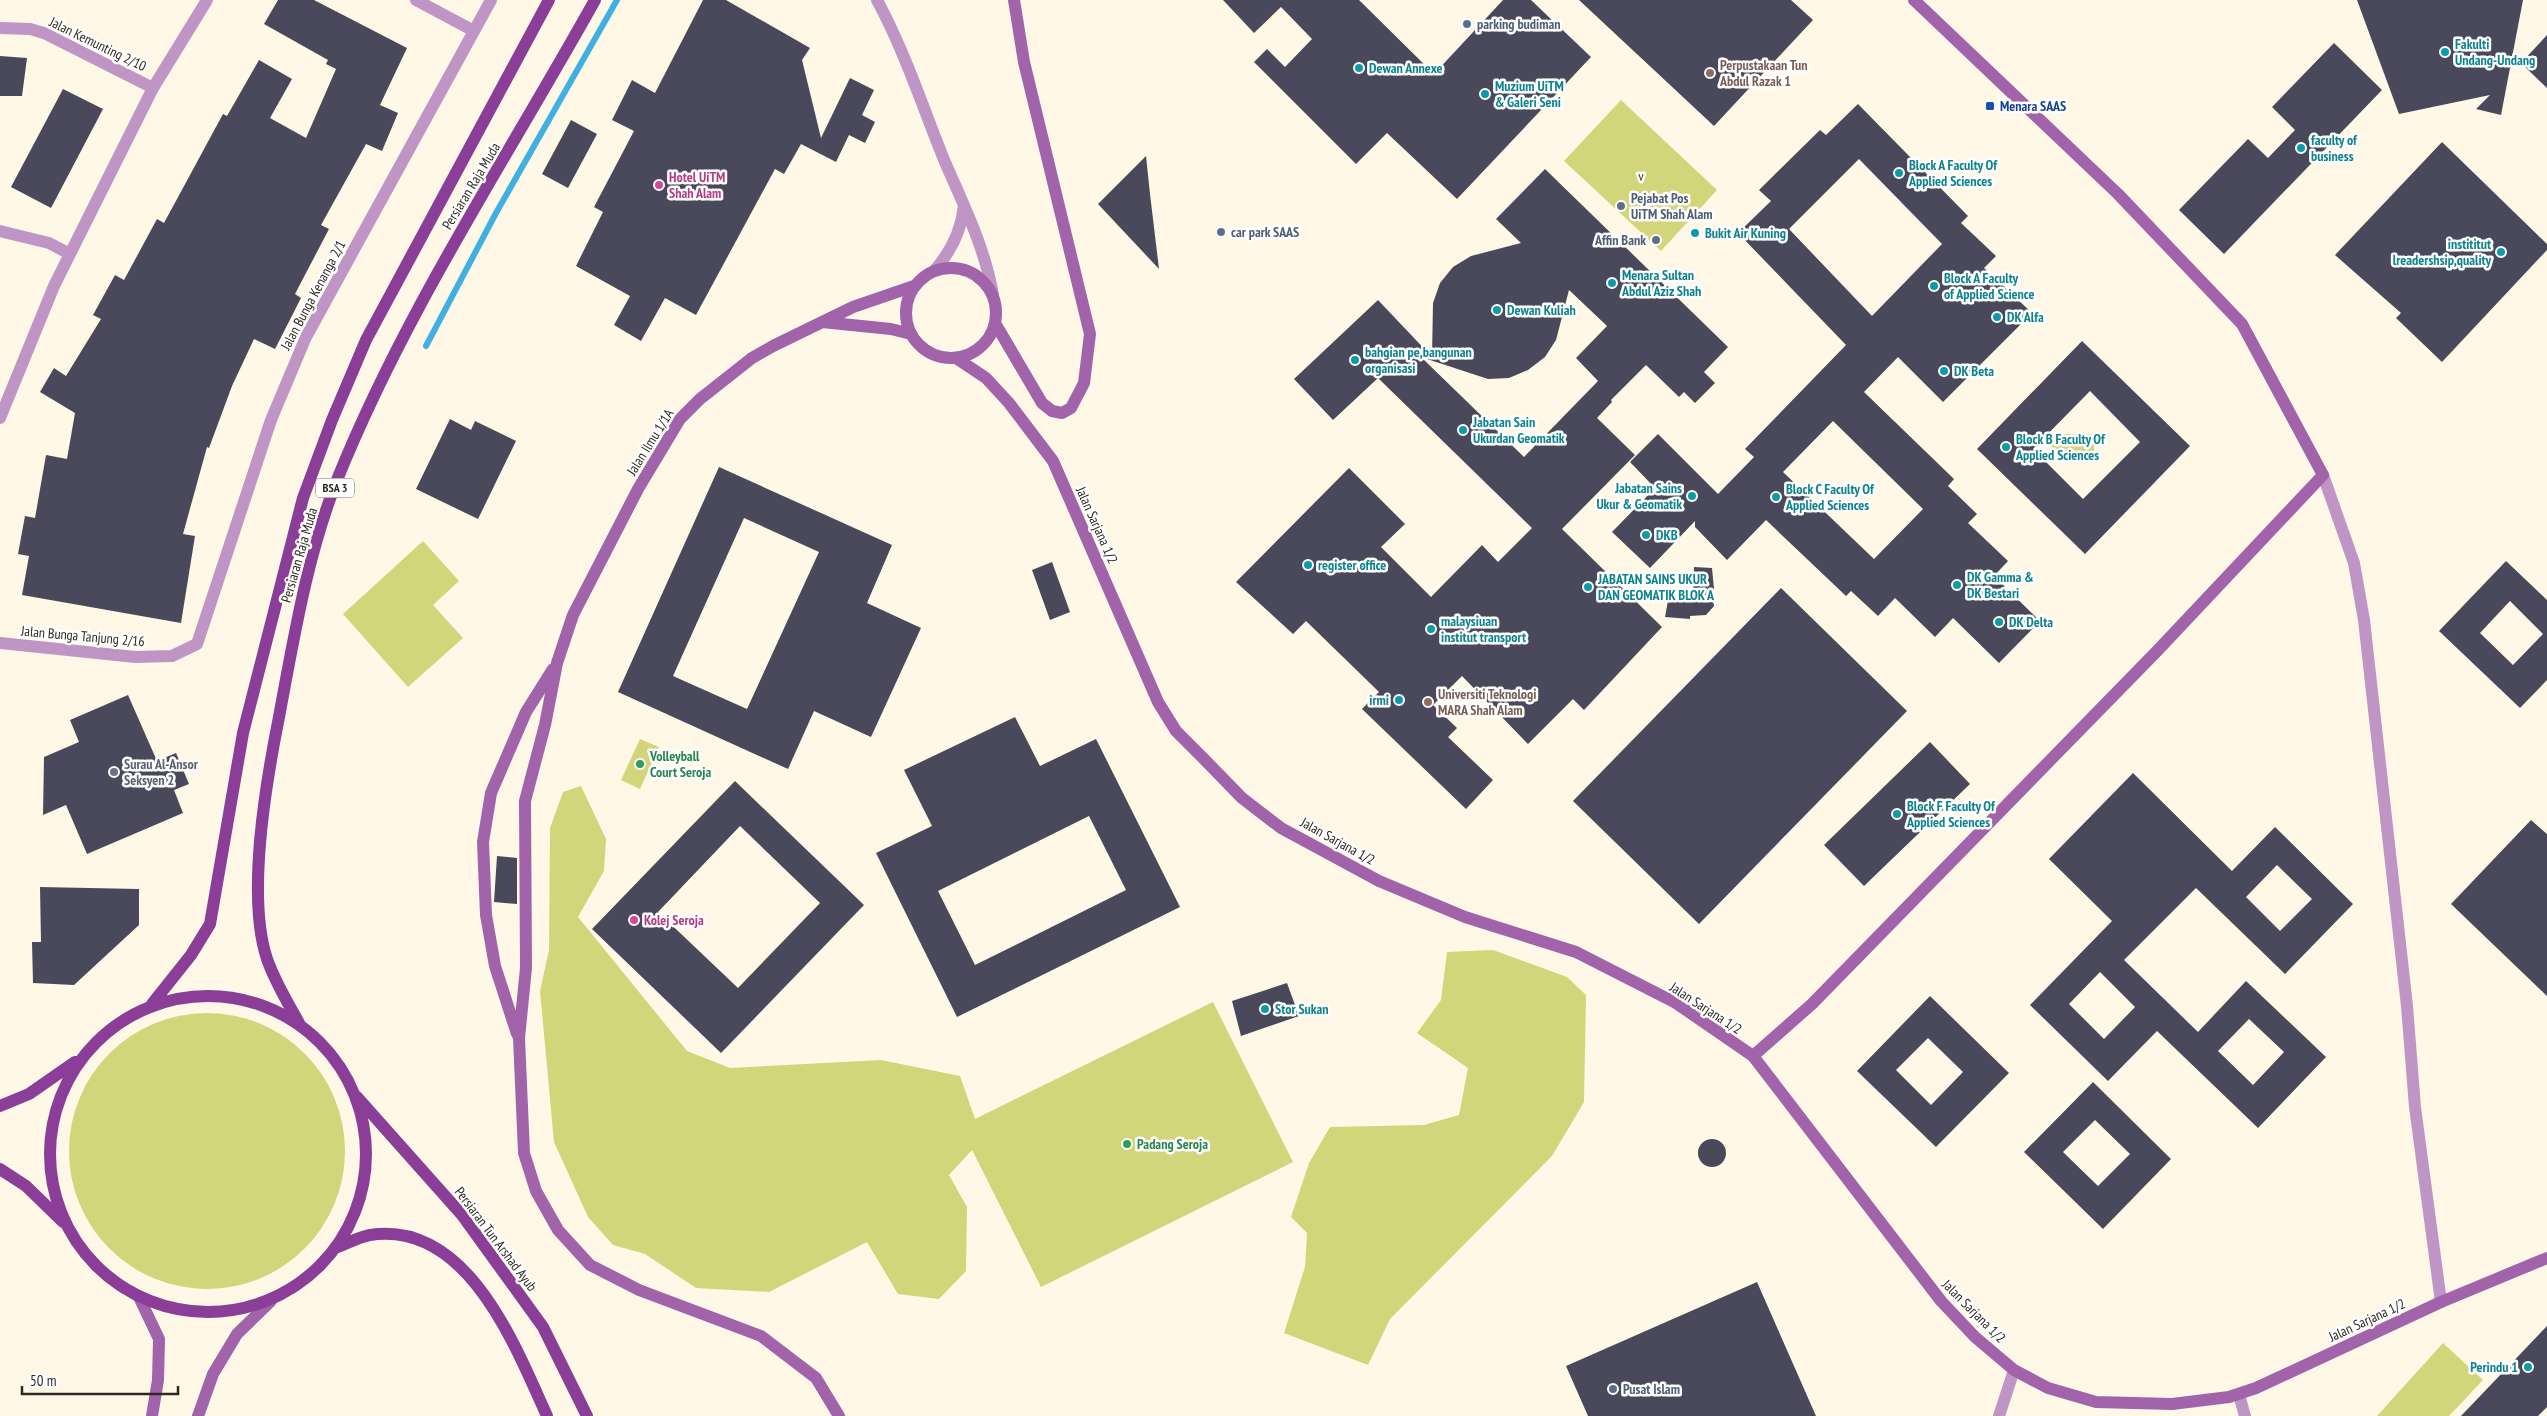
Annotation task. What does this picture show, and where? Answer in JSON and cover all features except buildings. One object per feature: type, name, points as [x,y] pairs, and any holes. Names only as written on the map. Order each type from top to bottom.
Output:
[{"type":"main road","name":"Persiaran Raja Muda","points":[[152,1004],[191,955],[210,924],[243,733],[302,498],[332,420],[366,340],[549,0]]},
{"type":"main road","name":"Persiaran Raja Muda","points":[[299,1024],[279,987],[267,958],[261,933],[258,882],[274,741],[298,611],[314,546],[337,480],[388,370],[457,239],[544,92],[595,0]]},
{"type":"main road","points":[[0,1106],[28,1094],[76,1061],[106,1030],[152,1004],[205,994],[254,1001],[299,1024],[334,1056],[357,1097],[367,1148],[361,1200],[338,1247],[308,1278],[271,1301],[227,1312],[182,1311],[139,1297],[96,1266],[65,1224],[26,1186],[0,1169]]},
{"type":"main road","points":[[65,1224],[49,1173],[51,1120],[76,1061]]},
{"type":"main road","name":"Persiaran Tun Arshad Ayub","points":[[357,1097],[462,1215],[543,1327],[587,1416]]},
{"type":"main road","points":[[338,1247],[369,1235],[405,1235],[438,1248],[477,1284],[517,1350],[547,1416]]},
{"type":"street","points":[[0,418],[54,286],[152,88],[206,0]]},
{"type":"street","points":[[416,0],[474,31]]},
{"type":"street","name":"Jalan Bunga Kenanga 2/1","points":[[205,623],[271,420],[306,337],[491,0]]},
{"type":"street","points":[[877,0],[917,87],[945,162],[965,204],[989,273],[996,314],[995,323],[988,340],[981,347],[965,356],[956,358],[929,353],[911,334],[907,325],[906,305],[914,286]]},
{"type":"street","points":[[995,323],[1042,403],[1052,411],[1062,413],[1074,404],[1084,383],[1090,334],[1024,62],[1014,0]]},
{"type":"street","points":[[1914,0],[2118,194],[2242,324],[2323,475],[2354,563],[2364,620],[2407,1006],[2416,1107],[2441,1302]]},
{"type":"street","name":"Jalan Kemunting 2/10","points":[[0,28],[30,29],[44,33],[152,88]]},
{"type":"street","points":[[822,322],[853,307],[914,286],[934,271],[944,260],[958,233],[965,204]]},
{"type":"street","points":[[0,231],[48,242],[70,254]]},
{"type":"street","points":[[934,271],[957,268],[968,271],[982,281],[992,295]]},
{"type":"street","name":"Jalan Ilmu 1/1A","points":[[557,663],[573,615],[638,489],[680,419],[700,399],[752,358],[822,322],[891,328],[911,334]]},
{"type":"street","name":"Jalan Sarjana 1/2","points":[[956,358],[986,378],[1009,403],[1053,461],[1158,702],[1176,731],[1242,798],[1281,828],[1379,881],[1465,917],[1576,952],[1676,1003],[1753,1056],[1941,1302],[1975,1337],[2014,1370],[2048,1388],[2096,1402],[2172,1404],[2239,1395],[2441,1302],[2547,1258]]},
{"type":"street","points":[[1753,1056],[1819,997],[2158,650],[2323,475]]},
{"type":"street","name":"Jalan Bunga Tanjung 2/16","points":[[0,643],[135,657],[172,656],[197,644],[205,623]]},
{"type":"street","points":[[557,663],[545,724],[526,801],[526,968],[518,1038],[524,1153],[536,1191],[558,1230],[590,1265],[639,1290],[761,1336],[816,1378],[839,1415]]},
{"type":"street","points":[[518,1038],[495,966],[486,915],[482,842],[491,793],[526,712],[557,663]]},
{"type":"street","points":[[139,1297],[159,1339],[158,1380],[152,1416]]},
{"type":"street","points":[[198,1416],[213,1374],[237,1334],[271,1301]]},
{"type":"street","points":[[1999,1416],[2014,1370]]},
{"type":"street","points":[[2239,1395],[2245,1416]]},
{"type":"green space","name":"v","points":[[1621,100],[1717,190],[1661,251],[1564,161]]},
{"type":"green space","points":[[2051,434],[2094,434],[2094,460],[2052,461]]},
{"type":"green space","points":[[423,541],[459,581],[433,605],[463,638],[408,687],[343,614]]},
{"type":"green space","name":"Volleyball Court Seroja","points":[[640,739],[659,747],[640,789],[621,780]]},
{"type":"green space","points":[[581,786],[606,839],[604,871],[578,917],[687,1051],[730,1068],[881,1060],[960,1076],[975,1119],[1213,1002],[1293,1162],[1041,1287],[972,1150],[949,1175],[967,1207],[966,1271],[939,1299],[898,1294],[867,1242],[769,1292],[696,1288],[645,1254],[613,1245],[588,1217],[554,1142],[540,991],[549,950],[550,828],[563,792]]},
{"type":"green space","points":[[1493,950],[1567,977],[1586,995],[1584,1102],[1552,1156],[1390,1319],[1368,1365],[1284,1333],[1305,1267],[1307,1233],[1291,1217],[1309,1163],[1330,1127],[1424,1125],[1459,1115],[1468,1068],[1417,1033],[1441,1000],[1447,952]]},
{"type":"green space","points":[[207,1013],[234,1016],[260,1024],[283,1037],[304,1054],[321,1075],[334,1098],[342,1124],[345,1151],[342,1178],[334,1204],[321,1227],[304,1248],[283,1265],[260,1278],[234,1286],[207,1289],[180,1286],[154,1278],[131,1265],[110,1248],[93,1227],[80,1204],[72,1178],[69,1151],[72,1124],[80,1098],[93,1075],[110,1054],[131,1037],[154,1024],[180,1016]]},
{"type":"green space","points":[[2443,1343],[2483,1380],[2449,1416],[2377,1416]]},
{"type":"waterway","points":[[426,346],[496,213],[617,0]]},
{"type":"place","name":"parking budiman","points":[[1467,24]]},
{"type":"place","name":"Fakulti Undang-Undang","points":[[2445,52]]},
{"type":"place","name":"Dewan Annexe","points":[[1359,68]]},
{"type":"place","name":"Perpustakaan Tun Abdul Razak 1","points":[[1710,73]]},
{"type":"place","name":"Muzium UiTM & Galeri Seni","points":[[1485,94]]},
{"type":"place","name":"Menara SAAS","points":[[1990,106]]},
{"type":"place","name":"faculty of business","points":[[2301,148]]},
{"type":"place","name":"Block A Faculty Of Applied Sciences","points":[[1899,173]]},
{"type":"place","name":"Hotel UiTM Shah Alam","points":[[659,185]]},
{"type":"place","name":"Pejabat Pos UiTM Shah Alam","points":[[1621,206]]},
{"type":"place","name":"car park SAAS","points":[[1221,232]]},
{"type":"place","name":"Bukit Air Kuning","points":[[1695,233]]},
{"type":"place","name":"Affin Bank","points":[[1656,240]]},
{"type":"place","name":"instititut lreadershsip,quality","points":[[2501,252]]},
{"type":"place","name":"Menara Sultan Abdul Aziz Shah","points":[[1612,283]]},
{"type":"place","name":"Block A Faculty of Applied Science","points":[[1934,286]]},
{"type":"place","name":"Dewan Kuliah","points":[[1497,310]]},
{"type":"place","name":"DK Alfa","points":[[1997,317]]},
{"type":"place","name":"bahgian pe,bangunan organisasi","points":[[1355,360]]},
{"type":"place","name":"DK Beta","points":[[1944,371]]},
{"type":"place","name":"Jabatan Sain Ukurdan Geomatik","points":[[1463,430]]},
{"type":"place","name":"Block B Faculty Of Applied Sciences","points":[[2006,447]]},
{"type":"place","name":"Jabatan Sains Ukur & Geomatik","points":[[1692,496]]},
{"type":"place","name":"Block C Faculty Of Applied Sciences","points":[[1776,497]]},
{"type":"place","name":"DKB","points":[[1646,535]]},
{"type":"place","name":"register office","points":[[1308,565]]},
{"type":"place","name":"DK Gamma & DK Bestari","points":[[1957,585]]},
{"type":"place","name":"JABATAN SAINS UKUR DAN GEOMATIK BLOK A","points":[[1588,587]]},
{"type":"place","name":"DK Delta","points":[[1999,622]]},
{"type":"place","name":"malaysiuan institut transport","points":[[1431,629]]},
{"type":"place","name":"irmi","points":[[1399,700]]},
{"type":"place","name":"Universiti Teknologi MARA Shah Alam","points":[[1428,702]]},
{"type":"place","name":"Volleyball Court Seroja","points":[[640,764]]},
{"type":"place","name":"Surau Al-Ansor Seksyen 2","points":[[114,772]]},
{"type":"place","name":"Block F Faculty Of Applied Sciences","points":[[1897,814]]},
{"type":"place","name":"Kolej Seroja","points":[[634,920]]},
{"type":"place","name":"Stor Sukan","points":[[1265,1009]]},
{"type":"place","name":"Padang Seroja","points":[[1127,1144]]},
{"type":"place","name":"Perindu 1","points":[[2528,1367]]},
{"type":"place","name":"Pusat Islam","points":[[1613,1389]]}]
